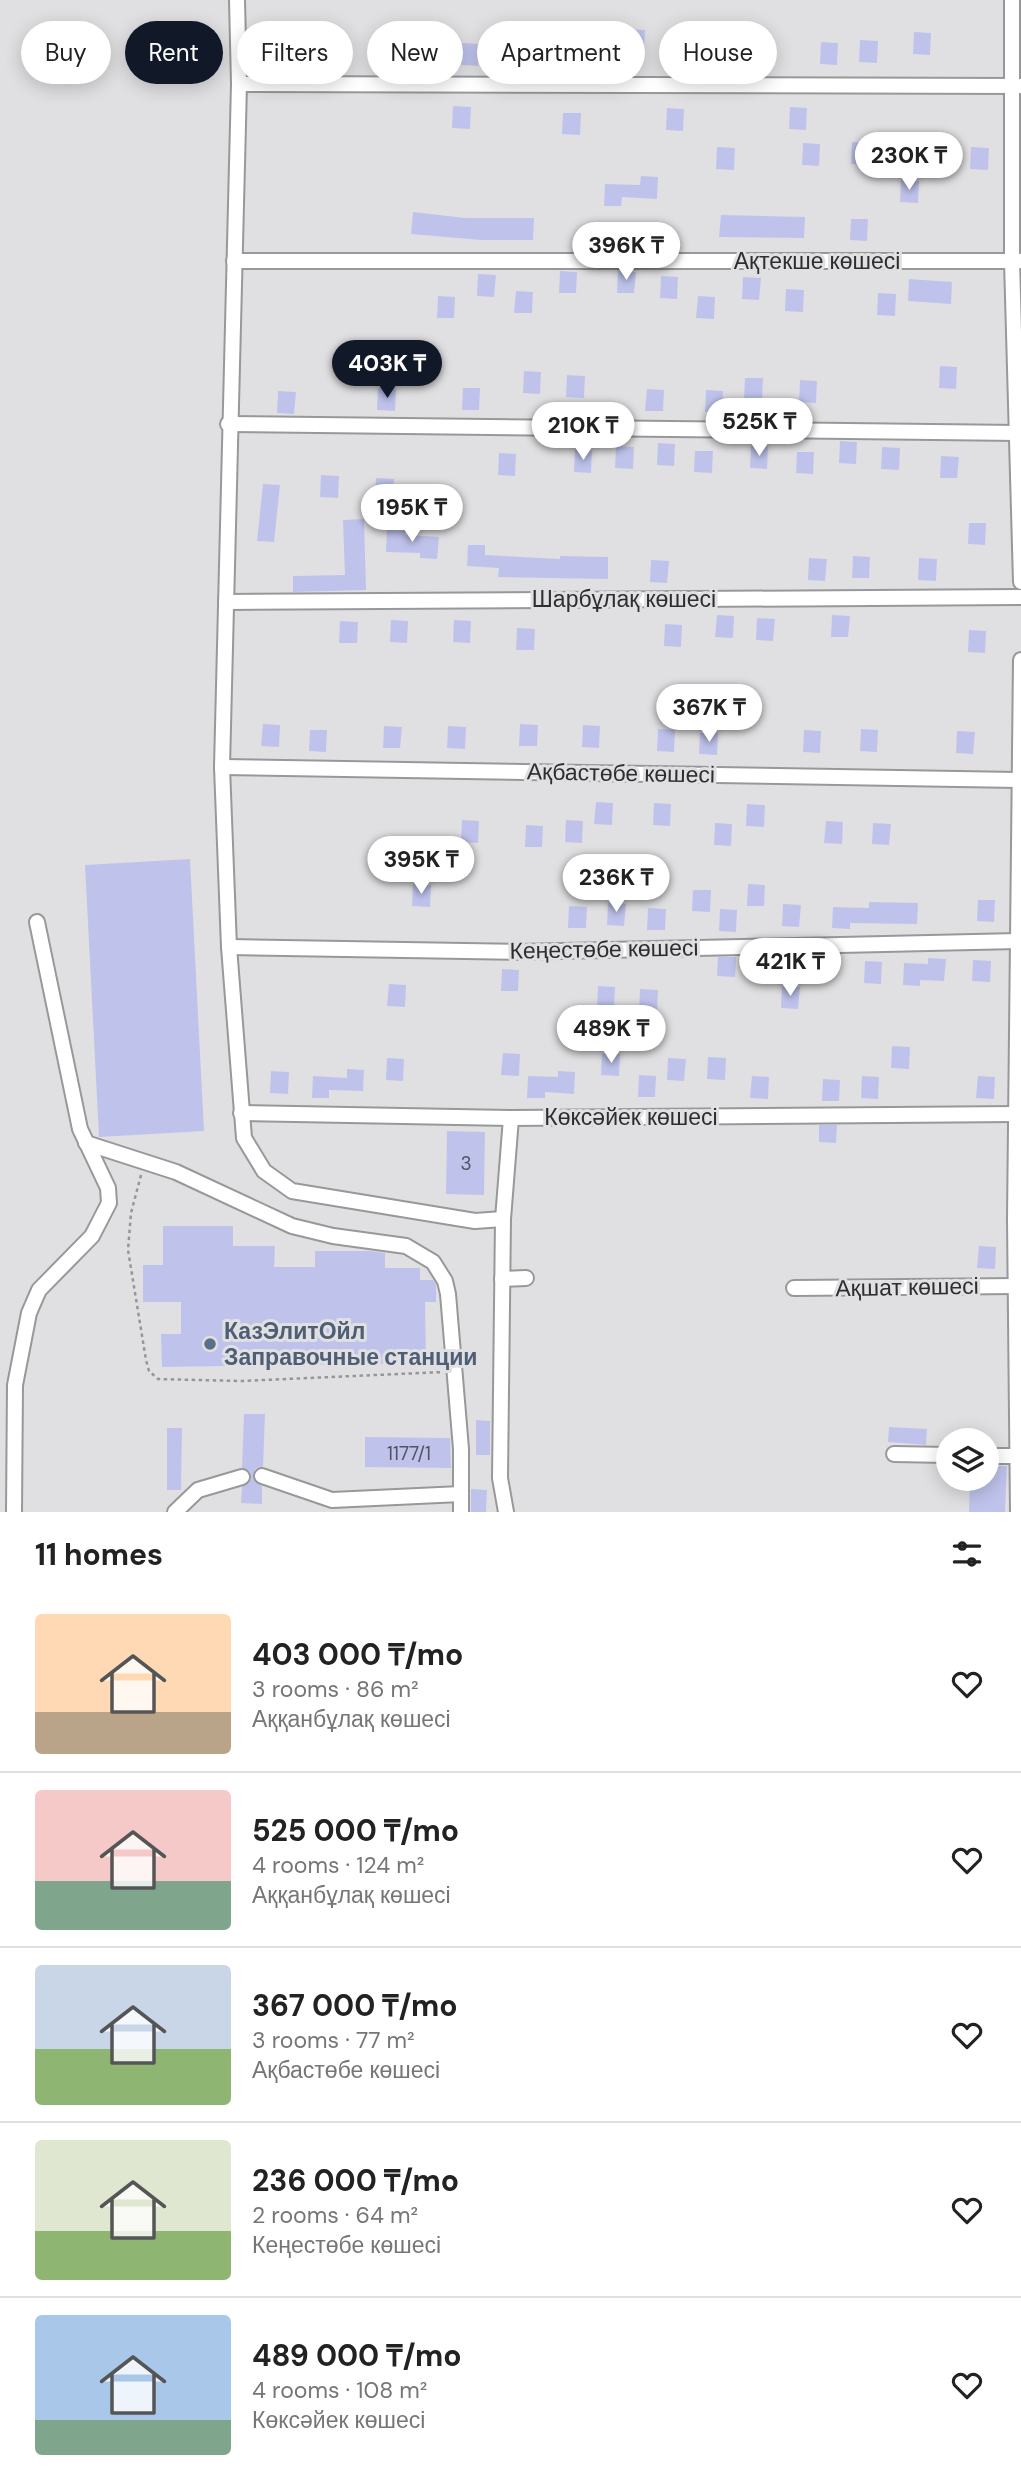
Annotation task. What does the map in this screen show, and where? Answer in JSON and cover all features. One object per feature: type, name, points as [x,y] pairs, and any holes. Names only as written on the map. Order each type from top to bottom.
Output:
[{"type":"street","points":[[237,0],[238,21]]},
{"type":"street","points":[[1012,0],[1017,86],[1021,582]]},
{"type":"street","points":[[503,1219],[475,1221],[292,1191],[264,1171],[244,1138],[229,947],[222,766],[228,424],[239,84],[1017,86]]},
{"type":"street","name":"Ақтекше көшесі","points":[[234,261],[1017,261]]},
{"type":"street","points":[[228,424],[1019,433]]},
{"type":"street","name":"Шарбұлақ көшесі","points":[[226,602],[1021,597]]},
{"type":"street","points":[[1018,1512],[1021,660]]},
{"type":"street","name":"Ақбастөбе көшесі","points":[[222,766],[1020,780]]},
{"type":"street","points":[[14,1512],[15,1385],[29,1313],[39,1290],[92,1236],[110,1203],[108,1188],[86,1143],[37,922]]},
{"type":"street","name":"Кеңестөбе көшесі","points":[[229,947],[518,952],[1020,941]]},
{"type":"street","name":"Көксәйек көшесі","points":[[242,1113],[511,1118],[1018,1114]]},
{"type":"street","points":[[506,1512],[500,1478],[502,1279],[503,1219],[511,1118]]},
{"type":"street","points":[[86,1143],[176,1172],[292,1226],[333,1236],[406,1246],[433,1262],[445,1281],[461,1512]]},
{"type":"street","points":[[502,1279],[526,1278]]},
{"type":"street","name":"Ақшат көшесі","points":[[794,1288],[1018,1286]]},
{"type":"street","points":[[894,1454],[936,1455]]},
{"type":"street","points":[[999,1455],[1018,1456]]},
{"type":"street","points":[[175,1512],[198,1490],[242,1476]]},
{"type":"street","points":[[262,1476],[326,1499],[461,1494]]},
{"type":"street","points":[[326,1499],[339,1512]]},
{"type":"path","points":[[145,1161],[131,1213],[128,1250],[146,1360],[149,1371],[158,1379],[242,1381],[453,1372]]},
{"type":"building","points":[[914,32],[931,33],[930,55],[913,54]]},
{"type":"building","points":[[860,40],[878,41],[877,63],[859,62]]},
{"type":"building","points":[[821,42],[838,43],[837,65],[820,64]]},
{"type":"building","points":[[463,43],[477,44],[477,66],[463,65]]},
{"type":"building","points":[[453,106],[471,107],[470,129],[452,128]]},
{"type":"building","points":[[790,107],[807,108],[806,130],[789,129]]},
{"type":"building","points":[[667,108],[684,109],[683,131],[666,130]]},
{"type":"building","points":[[563,113],[581,113],[580,135],[562,134]]},
{"type":"building","points":[[852,142],[869,143],[868,165],[851,164]]},
{"type":"building","points":[[803,143],[820,144],[819,166],[802,165]]},
{"type":"building","points":[[925,145],[942,145],[941,167],[924,166]]},
{"type":"building","points":[[717,147],[735,148],[734,170],[716,169]]},
{"type":"building","points":[[971,147],[989,148],[988,170],[970,169]]},
{"type":"building","points":[[641,176],[658,177],[657,199],[622,197],[621,206],[604,206],[605,184],[640,185]]},
{"type":"building","points":[[901,180],[919,181],[918,203],[900,202]]},
{"type":"building","points":[[413,212],[465,218],[534,218],[533,240],[481,240],[411,234]]},
{"type":"building","points":[[721,215],[805,217],[804,238],[719,237]]},
{"type":"building","points":[[851,219],[868,219],[867,241],[850,240]]},
{"type":"building","points":[[560,271],[577,272],[576,293],[559,293]]},
{"type":"building","points":[[618,271],[636,272],[634,293],[617,293]]},
{"type":"building","points":[[478,274],[496,275],[494,297],[477,296]]},
{"type":"building","points":[[661,276],[678,277],[677,299],[660,298]]},
{"type":"building","points":[[743,277],[761,278],[759,300],[742,299]]},
{"type":"building","points":[[909,279],[952,282],[951,304],[908,301]]},
{"type":"building","points":[[786,289],[804,290],[803,312],[785,311]]},
{"type":"building","points":[[516,291],[533,292],[532,313],[514,313]]},
{"type":"building","points":[[878,293],[896,294],[895,316],[877,315]]},
{"type":"building","points":[[438,296],[455,297],[454,318],[437,318]]},
{"type":"building","points":[[698,296],[715,297],[714,319],[696,318]]},
{"type":"building","points":[[940,366],[957,367],[956,389],[939,388]]},
{"type":"building","points":[[524,371],[541,372],[540,394],[523,393]]},
{"type":"building","points":[[567,375],[585,376],[584,398],[566,397]]},
{"type":"building","points":[[745,378],[763,378],[762,400],[744,399]]},
{"type":"building","points":[[800,380],[817,381],[816,403],[799,402]]},
{"type":"building","points":[[378,388],[396,389],[395,411],[377,410]]},
{"type":"building","points":[[463,388],[480,388],[479,410],[462,410]]},
{"type":"building","points":[[647,389],[664,390],[663,411],[645,411]]},
{"type":"building","points":[[706,390],[723,391],[722,413],[705,412]]},
{"type":"building","points":[[278,391],[296,392],[294,414],[277,413]]},
{"type":"building","points":[[840,441],[857,442],[856,464],[839,463]]},
{"type":"building","points":[[658,443],[675,444],[674,466],[657,465]]},
{"type":"building","points":[[616,446],[634,447],[633,469],[615,468]]},
{"type":"building","points":[[751,446],[768,447],[767,469],[750,468]]},
{"type":"building","points":[[882,447],[900,448],[899,470],[881,469]]},
{"type":"building","points":[[575,450],[592,451],[591,473],[574,472]]},
{"type":"building","points":[[695,451],[713,451],[712,473],[694,472]]},
{"type":"building","points":[[797,452],[814,452],[813,474],[796,473]]},
{"type":"building","points":[[499,453],[516,454],[515,476],[498,475]]},
{"type":"building","points":[[941,456],[959,457],[957,478],[940,478]]},
{"type":"building","points":[[321,475],[339,476],[338,498],[320,497]]},
{"type":"building","points":[[376,478],[394,479],[392,500],[375,500]]},
{"type":"building","points":[[263,484],[280,485],[274,542],[257,541]]},
{"type":"building","points":[[364,519],[366,590],[293,592],[293,576],[345,575],[343,520]]},
{"type":"building","points":[[969,523],[986,523],[985,545],[968,544]]},
{"type":"building","points":[[387,530],[405,531],[405,535],[439,537],[437,559],[420,558],[420,553],[386,552]]},
{"type":"building","points":[[468,545],[485,545],[485,555],[560,559],[560,556],[608,557],[608,579],[498,577],[499,568],[467,566]]},
{"type":"building","points":[[853,556],[870,557],[869,578],[852,578]]},
{"type":"building","points":[[809,558],[827,559],[825,581],[808,580]]},
{"type":"building","points":[[919,558],[937,559],[936,581],[918,580]]},
{"type":"building","points":[[651,560],[669,561],[667,583],[650,582]]},
{"type":"building","points":[[717,615],[734,616],[733,638],[715,637]]},
{"type":"building","points":[[832,615],[850,616],[848,637],[831,637]]},
{"type":"building","points":[[757,618],[775,619],[773,641],[756,640]]},
{"type":"building","points":[[391,620],[408,621],[407,643],[390,642]]},
{"type":"building","points":[[454,620],[471,621],[470,643],[453,642]]},
{"type":"building","points":[[340,621],[358,622],[357,643],[339,643]]},
{"type":"building","points":[[665,624],[682,625],[681,647],[664,646]]},
{"type":"building","points":[[517,628],[535,629],[534,650],[516,650]]},
{"type":"building","points":[[969,630],[986,631],[985,653],[968,652]]},
{"type":"building","points":[[263,724],[280,725],[279,747],[261,746]]},
{"type":"building","points":[[520,724],[538,725],[537,746],[519,746]]},
{"type":"building","points":[[583,725],[600,726],[599,748],[582,747]]},
{"type":"building","points":[[384,726],[402,727],[400,748],[383,748]]},
{"type":"building","points":[[448,726],[466,727],[465,749],[447,748]]},
{"type":"building","points":[[658,729],[675,730],[674,752],[657,751]]},
{"type":"building","points":[[861,729],[878,730],[877,752],[860,751]]},
{"type":"building","points":[[310,730],[327,730],[326,752],[309,751]]},
{"type":"building","points":[[804,730],[821,731],[820,753],[803,752]]},
{"type":"building","points":[[957,731],[975,732],[973,754],[956,753]]},
{"type":"building","points":[[700,733],[718,733],[717,755],[699,754]]},
{"type":"building","points":[[596,802],[613,803],[612,825],[594,824]]},
{"type":"building","points":[[654,803],[671,804],[670,826],[653,825]]},
{"type":"building","points":[[747,804],[765,805],[764,827],[746,826]]},
{"type":"building","points":[[462,820],[479,821],[478,843],[461,842]]},
{"type":"building","points":[[566,820],[583,821],[582,843],[565,842]]},
{"type":"building","points":[[826,821],[843,822],[842,844],[824,843]]},
{"type":"building","points":[[715,823],[732,824],[731,846],[714,845]]},
{"type":"building","points":[[873,823],[891,824],[889,845],[872,844]]},
{"type":"building","points":[[526,825],[543,826],[542,847],[525,847]]},
{"type":"building","points":[[190,859],[204,1131],[99,1137],[85,865]]},
{"type":"building","points":[[413,884],[431,885],[430,907],[412,906]]},
{"type":"building","points":[[748,884],[765,885],[764,906],[747,906]]},
{"type":"building","points":[[693,890],[711,890],[710,912],[692,911]]},
{"type":"building","points":[[978,900],[995,900],[994,922],[977,921]]},
{"type":"building","points":[[869,902],[918,903],[917,924],[850,923],[850,929],[832,928],[833,907],[869,908]]},
{"type":"building","points":[[608,903],[626,904],[624,926],[607,925]]},
{"type":"building","points":[[783,904],[801,905],[799,927],[782,926]]},
{"type":"building","points":[[569,906],[587,907],[586,928],[568,928]]},
{"type":"building","points":[[648,908],[666,909],[665,930],[647,930]]},
{"type":"building","points":[[720,909],[737,910],[736,932],[719,931]]},
{"type":"building","points":[[718,957],[736,957],[735,977],[717,976]]},
{"type":"building","points":[[928,958],[946,959],[944,981],[920,980],[920,986],[903,985],[904,963],[928,964]]},
{"type":"building","points":[[973,960],[991,961],[990,982],[972,981]]},
{"type":"building","points":[[865,961],[882,962],[881,984],[864,983]]},
{"type":"building","points":[[502,969],[519,970],[518,991],[501,991]]},
{"type":"building","points":[[389,984],[406,985],[405,1007],[387,1006]]},
{"type":"building","points":[[598,986],[615,987],[614,1009],[597,1008]]},
{"type":"building","points":[[782,987],[800,987],[798,1009],[781,1008]]},
{"type":"building","points":[[640,989],[658,990],[657,1012],[639,1011]]},
{"type":"building","points":[[892,1046],[910,1047],[909,1069],[891,1068]]},
{"type":"building","points":[[503,1053],[520,1054],[519,1076],[501,1075]]},
{"type":"building","points":[[602,1054],[620,1054],[619,1076],[601,1075]]},
{"type":"building","points":[[708,1057],[726,1058],[725,1080],[707,1079]]},
{"type":"building","points":[[387,1058],[404,1059],[403,1081],[386,1080]]},
{"type":"building","points":[[668,1058],[686,1059],[684,1081],[667,1080]]},
{"type":"building","points":[[347,1069],[364,1070],[363,1091],[329,1090],[329,1098],[312,1098],[313,1076],[347,1078]]},
{"type":"building","points":[[271,1071],[289,1072],[288,1094],[270,1093]]},
{"type":"building","points":[[558,1071],[575,1072],[574,1094],[545,1092],[545,1098],[527,1098],[528,1076],[558,1077]]},
{"type":"building","points":[[639,1075],[656,1076],[655,1097],[638,1097]]},
{"type":"building","points":[[752,1076],[769,1077],[768,1099],[750,1098]]},
{"type":"building","points":[[862,1076],[879,1077],[878,1099],[861,1098]]},
{"type":"building","points":[[978,1076],[995,1077],[994,1099],[976,1098]]},
{"type":"building","points":[[823,1079],[840,1080],[839,1101],[822,1101]]},
{"type":"building","points":[[819,1125],[837,1125],[836,1143],[819,1142]]},
{"type":"building","points":[[447,1131],[485,1132],[484,1195],[446,1194]]},
{"type":"building","points":[[163,1226],[233,1226],[233,1246],[275,1246],[274,1267],[315,1267],[315,1251],[370,1251],[385,1253],[385,1268],[420,1268],[420,1280],[433,1280],[436,1284],[436,1302],[425,1302],[426,1363],[162,1367],[161,1334],[181,1334],[181,1302],[143,1302],[143,1265],[163,1265]]},
{"type":"building","points":[[979,1246],[996,1247],[995,1269],[977,1268]]},
{"type":"building","points":[[244,1414],[265,1414],[263,1467],[255,1469],[253,1477],[262,1486],[262,1504],[241,1503],[242,1487],[251,1479],[249,1471],[242,1468]]},
{"type":"building","points":[[476,1420],[490,1421],[490,1455],[476,1455]]},
{"type":"building","points":[[889,1427],[927,1429],[926,1445],[888,1442]]},
{"type":"building","points":[[167,1428],[182,1428],[181,1490],[167,1490]]},
{"type":"building","points":[[365,1437],[450,1438],[451,1468],[365,1467]]},
{"type":"building","points":[[999,1466],[1007,1466],[1005,1512],[969,1512],[970,1491],[999,1491]]},
{"type":"building","points":[[471,1489],[487,1490],[486,1512],[471,1512]]},
{"type":"place","name":"КазЭлитОйл Заправочные станции","points":[[210,1344]]}]
